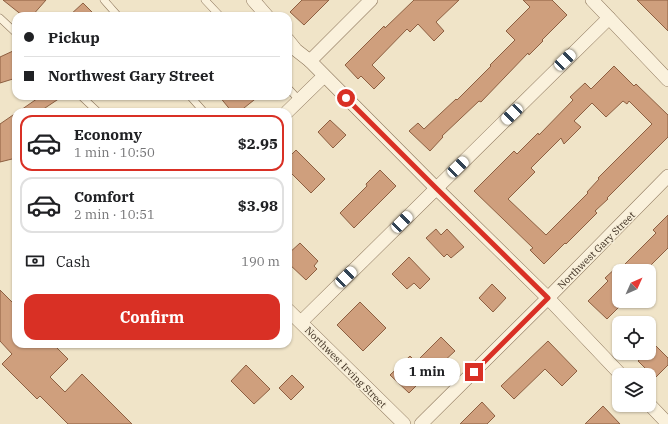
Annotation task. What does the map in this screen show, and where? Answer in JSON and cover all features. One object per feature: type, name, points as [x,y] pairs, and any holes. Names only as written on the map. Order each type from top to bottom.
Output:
[{"type":"street","points":[[253,0],[264,12]]},
{"type":"street","points":[[310,61],[371,0]]},
{"type":"street","points":[[593,0],[668,79]]},
{"type":"street","points":[[301,322],[609,18]]},
{"type":"street","points":[[292,45],[310,61],[548,298],[614,368]]},
{"type":"street","points":[[291,108],[324,76]]},
{"type":"street","name":"Northwest Gary Street","points":[[421,424],[668,176]]},
{"type":"street","name":"Northwest Irving Street","points":[[292,314],[404,424]]},
{"type":"street","points":[[656,411],[664,420]]},
{"type":"lane","points":[[104,0],[114,12]]},
{"type":"lane","points":[[205,0],[216,12]]},
{"type":"lane","points":[[0,18],[12,29]]},
{"type":"lane","points":[[292,92],[300,100]]},
{"type":"lane","points":[[85,100],[94,108]]},
{"type":"lane","points":[[194,100],[200,108]]},
{"type":"building","points":[[3,0],[46,0],[36,12],[18,12]]},
{"type":"building","points":[[302,0],[329,0],[304,25],[292,14],[292,12],[290,12]]},
{"type":"building","points":[[414,0],[459,0],[436,22],[444,31],[434,41],[418,24],[410,32],[407,29],[372,65],[385,78],[374,89],[361,76],[358,79],[345,65],[384,26],[385,28]]},
{"type":"building","points":[[523,0],[552,0],[567,15],[542,40],[543,41],[529,55],[528,53],[481,102],[479,101],[442,136],[443,137],[430,151],[409,131],[418,123],[424,129],[456,99],[457,100],[515,40],[506,31],[530,7]]},
{"type":"building","points":[[637,0],[668,0],[668,31]]},
{"type":"building","points":[[83,3],[92,12],[73,12]]},
{"type":"building","points":[[12,51],[12,79],[0,83],[0,57]]},
{"type":"building","points":[[614,66],[634,86],[636,84],[668,115],[668,137],[607,198],[608,199],[595,211],[597,213],[544,264],[530,250],[533,248],[474,191],[514,151],[517,154],[538,133],[539,135],[573,100],[570,97],[585,83],[591,89]],"holes":[[[623,101],[627,104],[629,101],[652,124],[598,178],[599,179],[587,192],[588,193],[546,235],[508,199],[535,172],[531,168],[561,138],[564,144],[581,127],[574,121],[592,103],[606,117]]]},
{"type":"building","points":[[35,100],[57,100],[45,108],[24,108]]},
{"type":"building","points":[[222,100],[254,100],[244,108],[229,108]]},
{"type":"building","points":[[12,116],[12,159],[0,162],[0,124]]},
{"type":"building","points":[[330,120],[346,135],[333,148],[318,132]]},
{"type":"building","points":[[296,150],[325,179],[311,193],[292,174],[292,154]]},
{"type":"building","points":[[380,170],[396,186],[354,228],[340,213],[367,186],[366,184]]},
{"type":"building","points":[[668,215],[668,248],[652,264],[625,264],[656,233],[653,230]]},
{"type":"building","points":[[436,229],[441,235],[447,229],[464,247],[451,258],[447,254],[444,257],[426,238]]},
{"type":"building","points":[[300,243],[318,261],[314,266],[317,269],[306,280],[292,267],[292,250]]},
{"type":"building","points":[[409,257],[430,279],[420,289],[414,283],[407,289],[392,274]]},
{"type":"building","points":[[612,272],[612,308],[618,308],[607,319],[588,301],[608,281],[605,278]]},
{"type":"building","points":[[492,284],[506,298],[493,312],[479,298]]},
{"type":"building","points":[[0,290],[12,302],[12,348],[57,348],[68,359],[50,377],[65,392],[82,374],[132,424],[68,424],[40,396],[37,399],[2,364],[12,354],[0,341]]},
{"type":"building","points":[[360,302],[386,328],[363,351],[337,325]]},
{"type":"building","points":[[441,337],[455,351],[441,364],[439,363],[409,393],[390,375],[410,356],[416,362]]},
{"type":"building","points":[[548,341],[577,371],[562,386],[545,369],[514,399],[501,386]]},
{"type":"building","points":[[656,346],[668,358],[668,365],[656,377],[656,368],[645,368],[638,361],[656,360]]},
{"type":"building","points":[[246,365],[270,389],[254,404],[231,381]]},
{"type":"building","points":[[292,375],[304,387],[291,400],[279,388]]},
{"type":"building","points":[[482,402],[495,416],[487,424],[460,424]]},
{"type":"building","points":[[603,406],[620,424],[585,424]]},
{"type":"route","points":[[346,98],[548,298],[474,372]]}]
